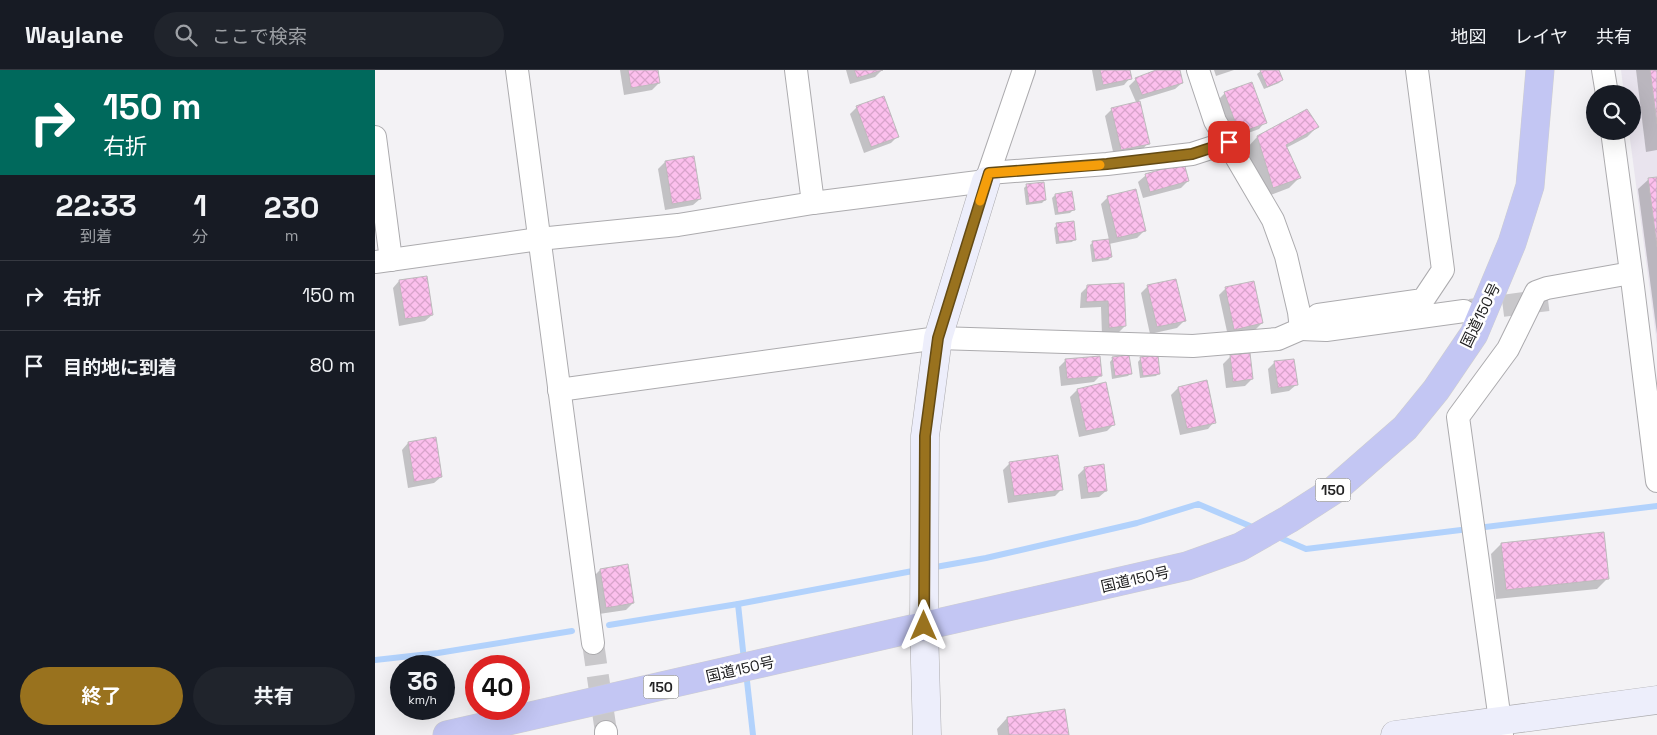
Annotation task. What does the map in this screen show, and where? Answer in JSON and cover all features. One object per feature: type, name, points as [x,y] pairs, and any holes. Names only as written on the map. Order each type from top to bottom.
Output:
[{"type":"highway","name":"国道150号","points":[[447,735],[1187,566],[1240,547],[1289,519],[1334,490],[1398,434],[1436,390],[1474,334],[1512,243],[1530,186],[1540,70]]},
{"type":"street","points":[[517,70],[593,643]]},
{"type":"street","points":[[796,70],[813,203]]},
{"type":"street","points":[[927,735],[924,626],[925,436],[938,338],[988,177],[1024,70]]},
{"type":"street","points":[[1198,70],[1215,121],[1273,220],[1286,256],[1301,329]]},
{"type":"street","points":[[559,390],[938,338],[1193,346],[1278,339],[1301,329],[1319,315],[1423,300],[1443,270],[1417,70]]},
{"type":"street","points":[[1603,70],[1606,85]]},
{"type":"street","points":[[375,137],[383,261],[539,239],[678,225],[988,177],[1192,154],[1229,142]]},
{"type":"street","points":[[1613,140],[1657,481]]},
{"type":"street","points":[[1548,300],[1632,280]]},
{"type":"street","points":[[1501,728],[1458,417],[1507,349],[1537,292],[1547,288],[1632,280]]},
{"type":"street","points":[[1301,329],[1326,330],[1464,311]]},
{"type":"street","points":[[1395,735],[1501,728],[1657,700]]},
{"type":"shaded area","points":[[1621,70],[1657,70],[1657,345],[1630,140],[1641,140],[1641,85],[1623,85]]},
{"type":"building","points":[[628,70],[658,70],[660,83],[631,88]]},
{"type":"building","points":[[854,70],[883,70],[857,78]]},
{"type":"building","points":[[1100,70],[1130,70],[1132,79],[1103,85]]},
{"type":"building","points":[[1156,70],[1180,70],[1183,83],[1142,95],[1135,78]]},
{"type":"building","points":[[1260,70],[1279,70],[1283,80],[1267,87]]},
{"type":"building","points":[[1650,70],[1657,70],[1657,124]]},
{"type":"building","points":[[1252,82],[1267,123],[1239,133],[1224,92]]},
{"type":"building","points":[[884,96],[899,137],[871,147],[856,106]]},
{"type":"building","points":[[1140,101],[1150,144],[1121,150],[1111,108]]},
{"type":"building","points":[[1307,109],[1319,127],[1286,145],[1301,178],[1273,188],[1257,136]]},
{"type":"building","points":[[694,156],[701,199],[672,204],[665,161]]},
{"type":"building","points":[[1184,163],[1189,181],[1150,192],[1145,174]]},
{"type":"building","points":[[1657,177],[1657,247],[1648,178]]},
{"type":"building","points":[[1044,182],[1046,200],[1029,203],[1026,184]]},
{"type":"building","points":[[1136,189],[1146,231],[1117,238],[1107,196]]},
{"type":"building","points":[[1072,191],[1075,210],[1058,213],[1055,194]]},
{"type":"building","points":[[1074,221],[1076,240],[1059,242],[1056,223]]},
{"type":"building","points":[[1109,239],[1112,257],[1095,260],[1092,241]]},
{"type":"building","points":[[427,276],[433,315],[405,319],[399,280]]},
{"type":"building","points":[[1176,279],[1186,321],[1157,327],[1147,285]]},
{"type":"building","points":[[1254,281],[1263,323],[1234,330],[1225,287]]},
{"type":"building","points":[[1124,283],[1126,326],[1109,328],[1108,301],[1086,302],[1087,285]]},
{"type":"building","points":[[1250,353],[1253,379],[1233,382],[1230,355]]},
{"type":"building","points":[[1129,355],[1132,374],[1115,376],[1112,357]]},
{"type":"building","points":[[1158,355],[1160,374],[1143,376],[1140,357]]},
{"type":"building","points":[[1100,356],[1102,376],[1067,379],[1065,359]]},
{"type":"building","points":[[1294,359],[1298,385],[1278,388],[1274,361]]},
{"type":"building","points":[[1207,380],[1216,423],[1187,429],[1178,387]]},
{"type":"building","points":[[1106,382],[1115,425],[1086,431],[1077,389]]},
{"type":"building","points":[[436,437],[442,477],[414,482],[408,442]]},
{"type":"building","points":[[1058,455],[1063,490],[1014,496],[1009,462]]},
{"type":"building","points":[[1104,464],[1107,491],[1088,493],[1084,467]]},
{"type":"building","points":[[1604,532],[1609,579],[1506,590],[1501,543]]},
{"type":"building","points":[[628,564],[634,603],[606,608],[600,569]]},
{"type":"building","points":[[1065,709],[1069,735],[1009,735],[1007,717]]},
{"type":"waterway","points":[[930,568],[986,558],[1137,523],[1198,504],[1257,529]]},
{"type":"waterway","points":[[1276,536],[1306,549],[1657,506]]},
{"type":"waterway","points":[[609,625],[738,604],[918,570]]},
{"type":"waterway","points":[[738,604],[744,660]]},
{"type":"waterway","points":[[375,660],[438,653],[572,631]]},
{"type":"waterway","points":[[746,672],[753,735]]},
{"type":"tunnel","points":[[1470,310],[1548,300]]},
{"type":"tunnel","points":[[593,643],[606,732]]},
{"type":"slow traffic","points":[[980,201],[989,173],[1100,165]]},
{"type":"route","points":[[924,626],[925,436],[938,338],[989,173],[1107,164],[1192,154],[1229,142]]}]
